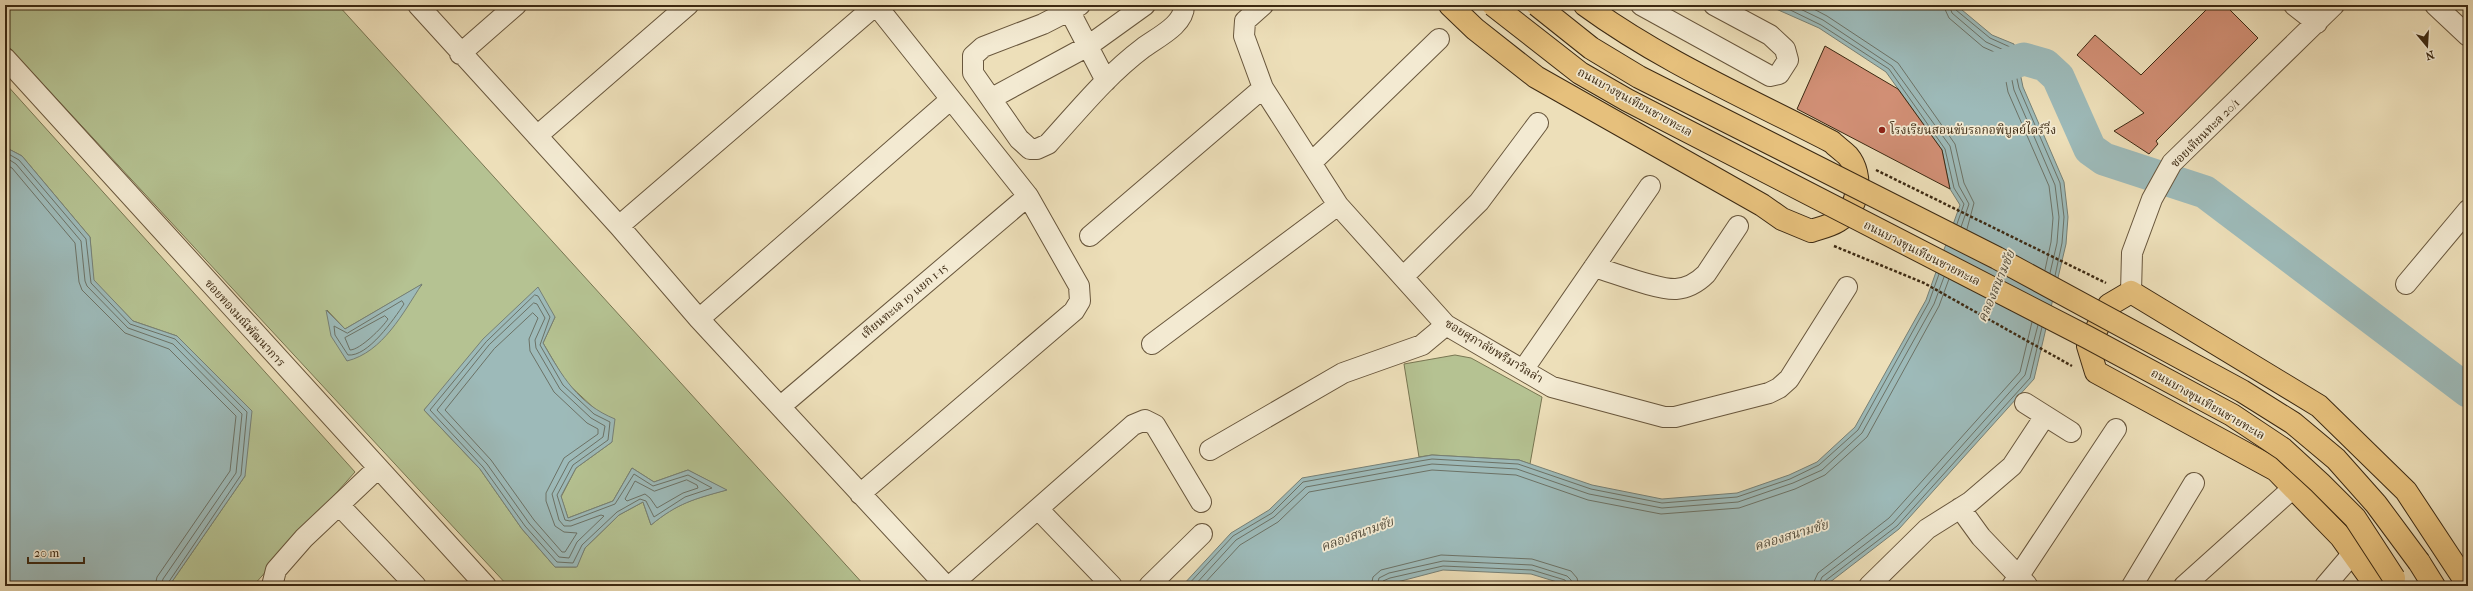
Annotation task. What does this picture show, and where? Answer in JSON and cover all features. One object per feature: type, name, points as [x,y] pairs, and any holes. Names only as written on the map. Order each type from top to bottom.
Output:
[{"type":"main road","points":[[1450,5],[1475,28],[1536,77],[1762,205],[1782,219],[1811,231],[1838,221],[1848,212],[1855,200],[1858,184],[1856,171],[1849,157],[1832,142],[1673,59],[1610,23],[1585,5]]},
{"type":"main road","name":"ถนนบางขุนเทียนชายทะเล","points":[[1493,5],[1580,73],[1627,100],[2087,337],[2232,415],[2283,449],[2355,518],[2390,583]]},
{"type":"main road","name":"ถนนบางขุนเทียนชายทะเล","points":[[1537,5],[1591,48],[1639,77],[2100,312],[2242,391],[2293,422],[2336,459],[2376,504],[2419,562],[2434,586]]},
{"type":"main road","points":[[2390,583],[2354,552],[2276,470],[2096,372],[2088,346],[2109,305],[2131,292],[2319,406],[2406,492],[2468,585]]},
{"type":"street","points":[[418,5],[460,54],[619,226],[699,319],[946,586]]},
{"type":"street","points":[[460,54],[516,5]]},
{"type":"street","points":[[537,136],[688,5]]},
{"type":"street","points":[[619,226],[876,5],[950,100],[1028,196],[1079,286],[1080,301],[1074,311],[860,494]]},
{"type":"street","points":[[992,98],[1088,46],[1145,5]]},
{"type":"street","points":[[1106,81],[1088,46],[1074,8],[983,48],[973,56],[973,73],[992,98],[1019,139],[1030,149],[1038,149],[1048,144],[1106,81],[1142,49],[1175,24],[1184,5]]},
{"type":"street","name":"ซอยศุภาลัยพรีมาวิลล่า","points":[[1263,5],[1245,21],[1243,26],[1244,36],[1264,88],[1338,205],[1446,325],[1552,387],[1664,417],[1675,416],[1768,393],[1789,379],[1847,287]]},
{"type":"street","points":[[1650,7],[1770,76],[1779,74],[1788,60],[1785,49],[1770,35],[1714,5]]},
{"type":"street","points":[[2294,5],[2317,23]]},
{"type":"street","name":"ซอยเทียนทะล 20/1","points":[[2131,292],[2132,253],[2152,199],[2172,163],[2334,5]]},
{"type":"street","points":[[2435,5],[2468,36]]},
{"type":"street","points":[[1311,163],[1439,39]]},
{"type":"street","name":"ซอยทองมณีพัฒนาการ","points":[[5,58],[377,469],[486,586]]},
{"type":"street","points":[[1090,236],[1264,88]]},
{"type":"street","points":[[699,319],[950,100]]},
{"type":"street","points":[[1403,277],[1478,202],[1538,123]]},
{"type":"street","points":[[1523,370],[1650,186]]},
{"type":"street","name":"เทียนทะเล 19 แยก 1-15","points":[[781,406],[1028,196]]},
{"type":"street","points":[[1152,344],[1338,205]]},
{"type":"street","points":[[2406,284],[2468,210]]},
{"type":"street","points":[[1594,267],[1675,289],[1685,287],[1700,280],[1706,274],[1738,226]]},
{"type":"street","points":[[1210,450],[1343,373],[1422,345],[1446,325]]},
{"type":"street","points":[[2025,403],[2071,432]]},
{"type":"street","points":[[1869,586],[1927,529],[1960,508],[2012,466],[2045,416]]},
{"type":"street","points":[[950,586],[1133,425],[1145,420],[1154,425],[1201,502]]},
{"type":"street","points":[[1960,508],[1981,537],[2020,583],[2116,429]]},
{"type":"street","points":[[272,586],[276,570],[304,538],[377,469]]},
{"type":"street","points":[[2132,586],[2194,483]]},
{"type":"street","points":[[2184,586],[2293,488]]},
{"type":"street","points":[[339,505],[416,586]]},
{"type":"street","points":[[1038,509],[1112,586]]},
{"type":"street","points":[[1150,586],[1202,534]]},
{"type":"street","points":[[2325,586],[2354,552]]},
{"type":"path","points":[[1873,169],[1952,205],[2103,283]]},
{"type":"path","points":[[1924,283],[2049,353]]},
{"type":"green space","points":[[5,5],[338,5],[865,586],[508,586],[5,43]],"holes":[[[422,285],[347,361],[327,310],[345,329]],[[555,317],[543,343],[566,382],[597,411],[612,442],[576,468],[561,497],[568,518],[613,501],[632,468],[654,482],[688,470],[726,490],[686,503],[669,512],[651,525],[643,502],[619,515],[585,548],[576,567],[555,567],[522,529],[480,469],[424,410],[452,379]]]},
{"type":"green space","points":[[5,83],[355,472],[253,586],[169,586],[245,476],[177,336],[133,321],[93,280],[90,237],[22,156],[5,147]]},
{"type":"green space","points":[[1455,355],[1471,358],[1542,397],[1530,464],[1519,460],[1432,455],[1419,457],[1404,364]]},
{"type":"water","name":"คลองสนามชัย","points":[[1767,5],[1956,5],[1992,35],[2014,44],[2023,87],[2064,182],[2068,217],[2066,244],[2034,379],[1899,529],[1825,586],[1570,586],[1531,574],[1443,570],[1382,586],[1182,586],[1231,533],[1269,510],[1302,478],[1432,455],[1519,460],[1592,485],[1662,499],[1737,493],[1789,475],[1817,462],[1855,427],[1926,300],[1960,205],[1950,189],[1942,150],[1886,72],[1819,28]]},
{"type":"water","points":[[5,147],[22,156],[90,237],[94,280],[133,321],[177,336],[252,411],[245,476],[169,586],[5,586]]},
{"type":"water","points":[[422,284],[399,319],[382,340],[360,356],[347,361],[331,336],[326,310],[345,329]]},
{"type":"water","points":[[538,287],[555,317],[543,343],[550,355],[564,378],[581,397],[602,413],[615,419],[612,442],[576,468],[561,496],[568,518],[613,501],[632,468],[654,482],[688,470],[727,490],[705,496],[678,507],[651,525],[643,502],[619,515],[585,548],[577,567],[555,567],[522,529],[480,469],[424,410],[483,339]]},
{"type":"building","points":[[2211,5],[2225,5],[2258,38],[2156,141],[2158,144],[2149,154],[2114,131],[2144,113],[2077,55],[2095,35],[2141,75]]},
{"type":"building","name":"โรงเรียนสอนขับรถกอพิบูลย์ไดร์วิ่ง","points":[[1825,46],[1898,89],[1942,150],[1950,189],[1797,109]]},
{"type":"waterway","points":[[1974,75],[2024,59],[2045,65],[2058,77],[2090,149],[2104,159],[2205,192],[2468,391]]},
{"type":"place","name":"โรงเรียนสอนขับรถกอพิบูลย์ไดร์วิ่ง","points":[[1882,130]]}]
